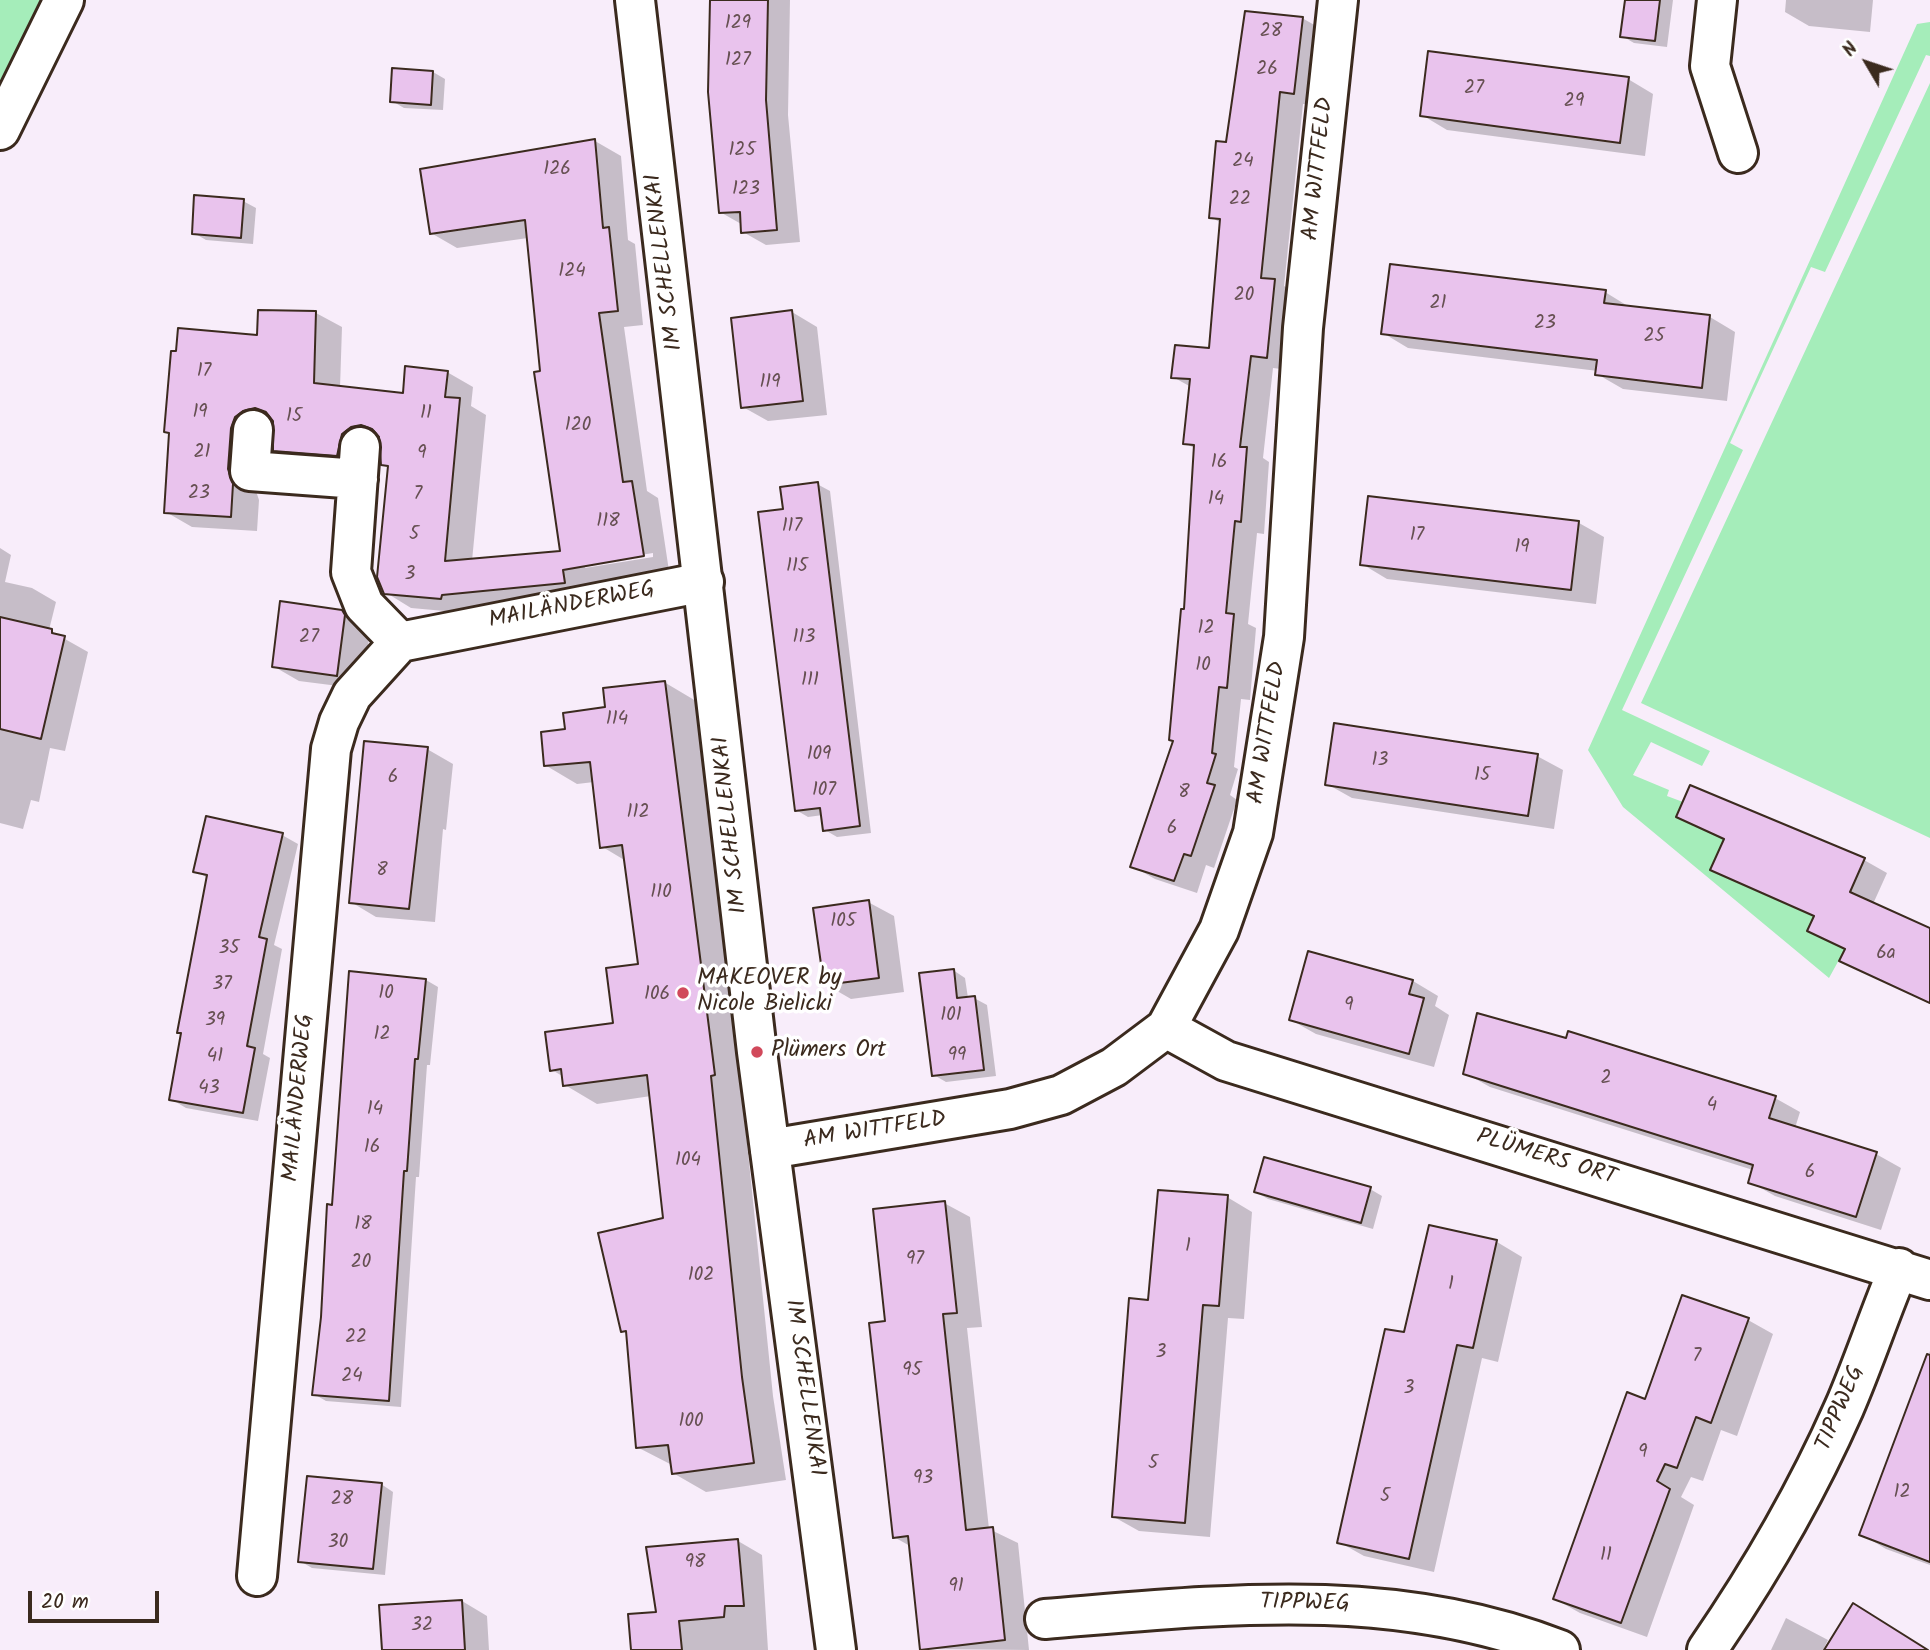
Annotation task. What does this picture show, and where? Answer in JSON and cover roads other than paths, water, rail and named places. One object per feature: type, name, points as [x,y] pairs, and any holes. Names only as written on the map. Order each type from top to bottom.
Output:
[{"type":"street","points":[[0,130],[64,0]]},
{"type":"street","name":"IM SCHELLENKAI","points":[[635,0],[770,1149],[836,1650]]},
{"type":"street","name":"AM WITTFELD","points":[[770,1149],[1010,1109],[1061,1095],[1114,1067],[1166,1028],[1219,930],[1256,816],[1284,637],[1303,328],[1338,0]]},
{"type":"street","points":[[1717,0],[1710,66],[1738,153]]},
{"type":"street","points":[[253,429],[250,471],[359,463],[351,572],[364,605],[400,642]]},
{"type":"street","name":"MAILÄNDERWEG","points":[[257,1576],[331,749],[339,722],[352,695],[400,642],[704,582]]},
{"type":"street","name":"PLÜMERS ORT","points":[[1166,1028],[1226,1061],[1914,1274]]},
{"type":"street","name":"TIPPWEG","points":[[1707,1650],[1777,1543],[1914,1274]]},
{"type":"street","name":"TIPPWEG","points":[[1045,1619],[1243,1603],[1373,1606],[1452,1616],[1560,1650]]},
{"type":"place","name":"MAKEOVER by Nicole Bielicki","points":[[683,993]]},
{"type":"place","name":"Plümers Ort","points":[[757,1052]]}]
